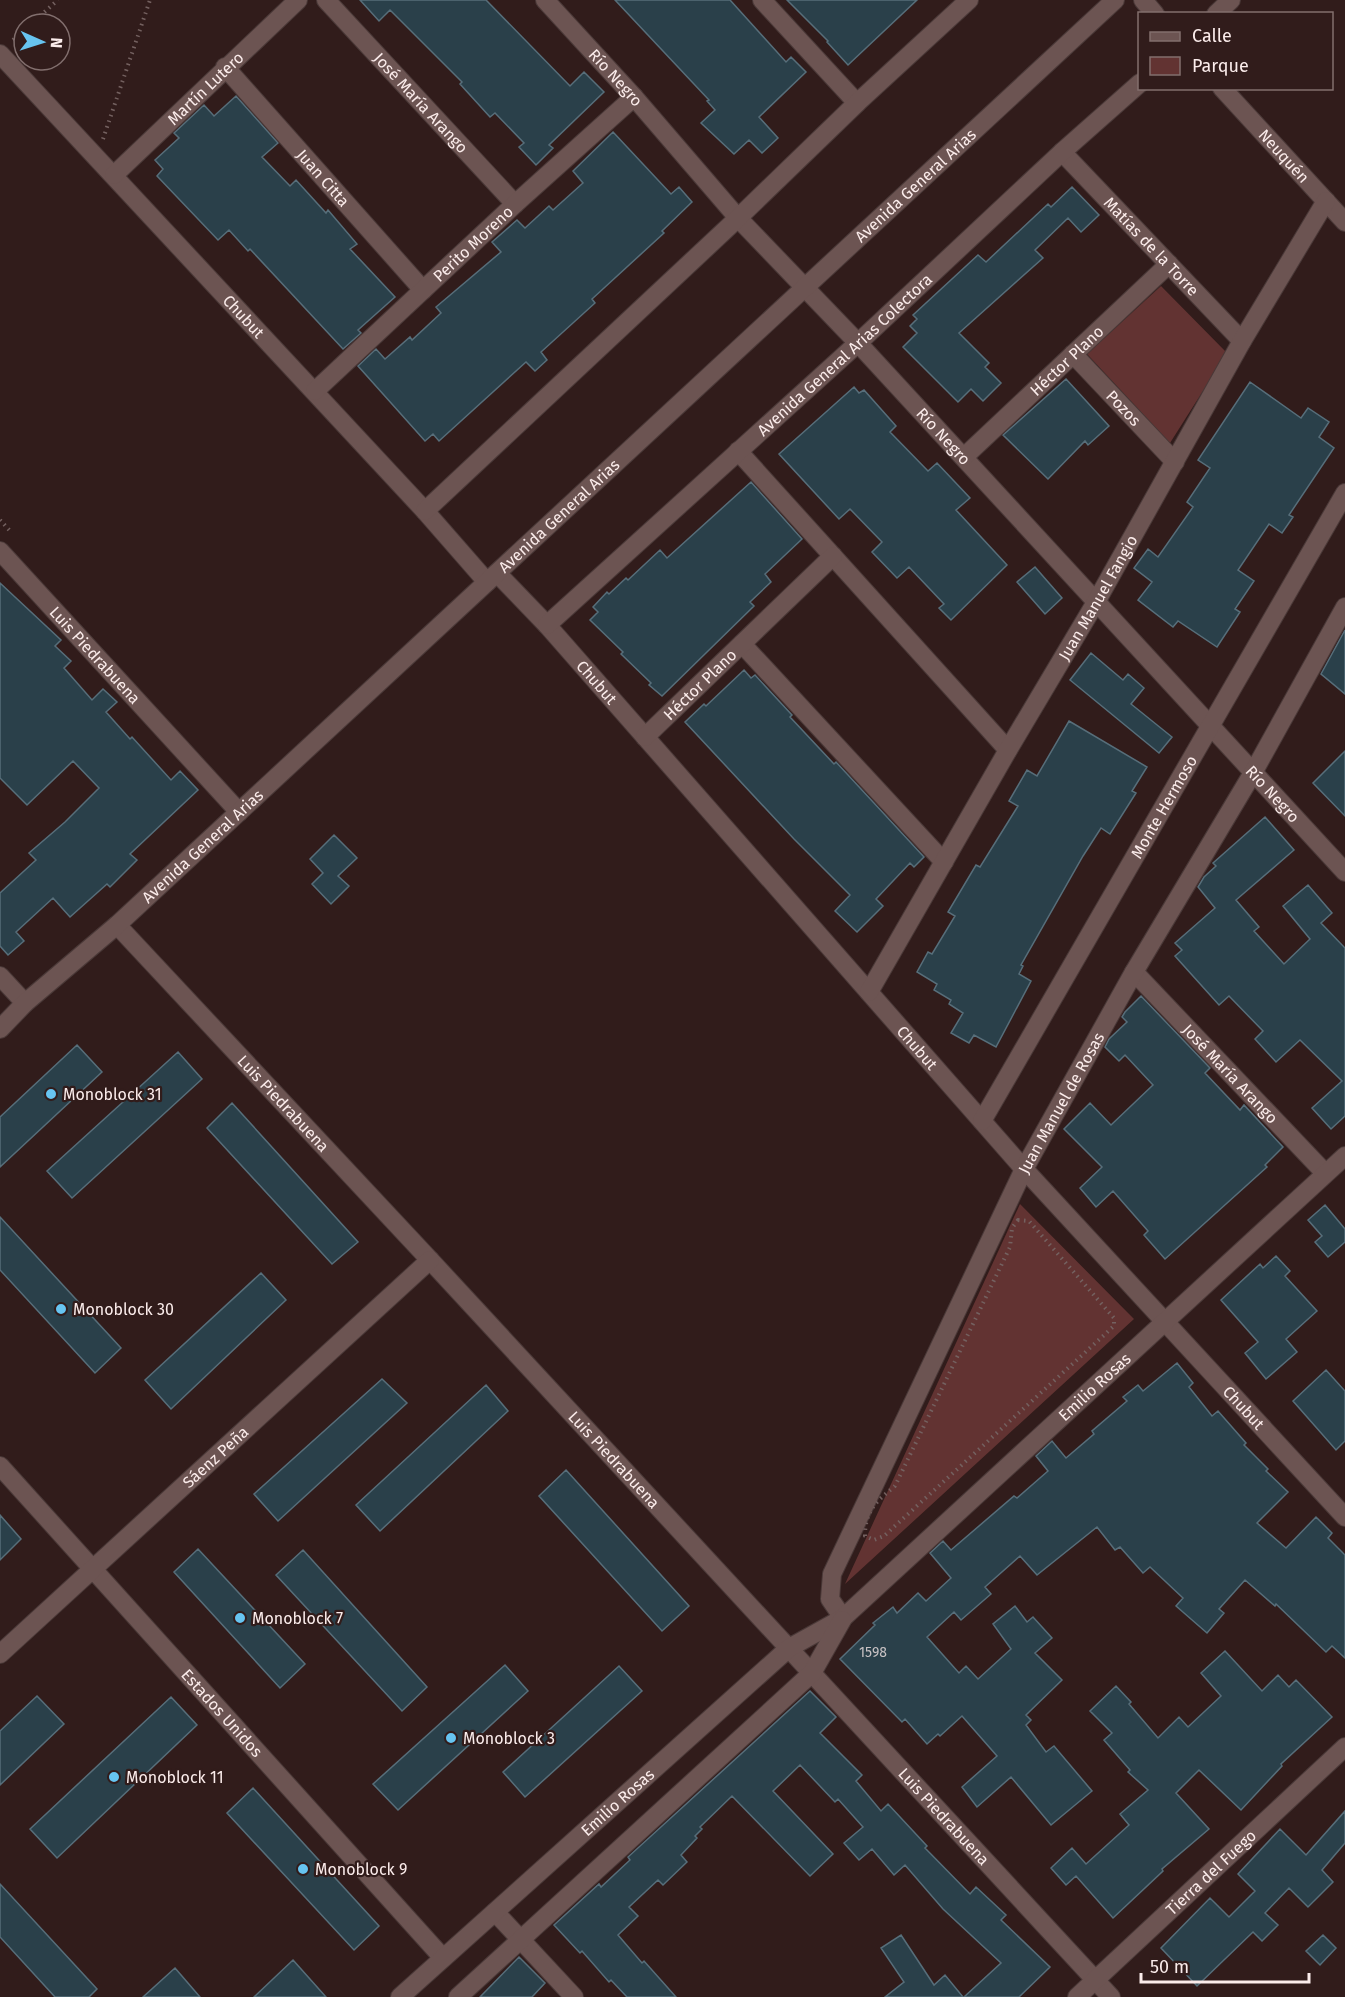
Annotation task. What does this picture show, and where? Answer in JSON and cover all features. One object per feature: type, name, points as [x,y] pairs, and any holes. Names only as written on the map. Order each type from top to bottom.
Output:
[{"type":"street","name":"Martín Lutero","points":[[114,175],[298,0]]},
{"type":"street","name":"José María Arango","points":[[326,0],[515,204]]},
{"type":"street","name":"Río Negro","points":[[545,0],[634,97],[738,218],[858,343],[1210,726],[1343,864]]},
{"type":"street","points":[[762,0],[857,103]]},
{"type":"street","points":[[425,511],[969,0]]},
{"type":"street","name":"Avenida General Arias","points":[[0,1029],[25,1003],[117,925],[1115,0]]},
{"type":"street","points":[[1143,0],[1153,12]]},
{"type":"street","points":[[1218,12],[1231,0]]},
{"type":"street","name":"Chubut","points":[[0,54],[425,511],[492,578],[547,625],[1024,1169],[1345,1517]]},
{"type":"street","name":"Juan Citta","points":[[225,67],[423,290]]},
{"type":"street","name":"Avenida General Arias Colectora","points":[[547,625],[1138,85]]},
{"type":"street","name":"Neuquén","points":[[1224,90],[1345,222]]},
{"type":"street","name":"Perito Moreno","points":[[315,391],[515,204],[634,97]]},
{"type":"street","name":"Matías de la Torre","points":[[1062,152],[1242,340]]},
{"type":"street","name":"Juan Manuel Fangio","points":[[869,992],[1096,602],[1242,340],[1326,201]]},
{"type":"street","name":"Héctor Plano","points":[[964,458],[1168,264]]},
{"type":"street","name":"Pozos","points":[[1073,354],[1174,462]]},
{"type":"street","points":[[738,451],[1008,750]]},
{"type":"street","name":"Monte Hermoso","points":[[982,1121],[1345,493]]},
{"type":"street","name":"Luis Piedrabuena","points":[[0,551],[239,812]]},
{"type":"street","name":"Héctor Plano","points":[[645,737],[833,556]]},
{"type":"street","name":"Juan Manuel de Rosas","points":[[843,1618],[831,1599],[832,1574],[1024,1169],[1134,972],[1254,771],[1345,607]]},
{"type":"street","points":[[742,644],[944,862]]},
{"type":"street","name":"Luis Piedrabuena","points":[[117,925],[1111,1997]]},
{"type":"street","name":"José María Arango","points":[[1134,972],[1325,1173]]},
{"type":"street","points":[[0,976],[25,1003]]},
{"type":"street","name":"Emilio Rosas","points":[[400,1997],[789,1648],[843,1618],[1345,1156]]},
{"type":"street","name":"Sáenz Peña","points":[[0,1654],[430,1260]]},
{"type":"street","name":"Estados Unidos","points":[[0,1466],[443,1958]]},
{"type":"street","name":"Emilio Rosas","points":[[458,1997],[812,1673],[843,1618]]},
{"type":"street","name":"Tierra del Fuego","points":[[1077,1997],[1345,1747]]},
{"type":"street","points":[[495,1912],[574,1997]]},
{"type":"path","points":[[44,12],[58,0]]},
{"type":"path","points":[[95,133],[102,141],[150,0]]},
{"type":"path","points":[[1018,1220],[1029,1221],[1114,1317],[1114,1326],[884,1536],[874,1540],[866,1536],[865,1522],[873,1505],[894,1486],[1010,1247],[1012,1228],[1018,1220]]},
{"type":"green space","points":[[1161,286],[1227,353],[1170,443],[1087,354]]},
{"type":"green space","points":[[1020,1204],[1134,1319],[845,1584]]},
{"type":"building","points":[[360,0],[486,0],[570,86],[584,72],[604,92],[549,145],[553,148],[536,165],[519,147],[524,143],[495,113],[490,117],[460,84],[462,82],[390,10],[379,21]]},
{"type":"building","points":[[615,0],[730,0],[786,62],[791,57],[806,72],[759,117],[778,138],[762,153],[749,140],[734,154],[701,123],[715,110],[707,101],[709,100]]},
{"type":"building","points":[[787,0],[917,0],[848,65],[828,41]]},
{"type":"building","points":[[236,96],[278,143],[262,157],[290,186],[296,180],[326,213],[328,210],[357,244],[350,249],[395,297],[358,330],[361,333],[343,349],[250,249],[248,251],[229,230],[218,240],[157,176],[163,169],[155,160],[179,138],[174,133],[204,105],[214,116]]},
{"type":"building","points":[[613,132],[671,194],[679,187],[692,202],[662,231],[664,233],[592,299],[595,303],[541,352],[547,360],[535,371],[526,362],[439,441],[433,434],[425,441],[358,366],[376,349],[385,359],[410,337],[412,340],[441,313],[436,307],[501,252],[492,242],[517,220],[525,228],[549,206],[553,210],[583,183],[573,171]]},
{"type":"building","points":[[1072,187],[1099,215],[1081,232],[1068,218],[1035,250],[1043,258],[959,333],[989,363],[985,367],[1001,383],[983,401],[971,389],[958,402],[903,347],[917,333],[910,326],[917,319],[913,315],[978,255],[986,262],[1048,204],[1051,207]]},
{"type":"building","points":[[1066,379],[1109,426],[1088,445],[1085,441],[1048,479],[1003,435]]},
{"type":"building","points":[[1250,382],[1301,418],[1308,408],[1329,422],[1319,437],[1334,448],[1289,515],[1293,517],[1282,533],[1269,524],[1238,570],[1254,581],[1235,609],[1240,612],[1217,647],[1178,621],[1173,627],[1138,600],[1152,582],[1134,568],[1148,549],[1158,557],[1193,507],[1187,502],[1210,468],[1198,460]]},
{"type":"building","points":[[854,387],[859,393],[864,390],[896,426],[890,432],[928,471],[937,463],[970,498],[956,510],[1007,565],[951,620],[939,608],[944,604],[909,567],[897,578],[872,552],[882,542],[850,509],[839,519],[779,454]]},
{"type":"building","points":[[751,482],[802,539],[765,574],[771,582],[750,602],[754,606],[662,696],[621,654],[623,652],[590,620],[598,612],[593,607],[607,592],[609,594],[626,578],[628,580],[660,550],[667,558]]},
{"type":"building","points":[[1035,567],[1062,598],[1045,614],[1017,582]]},
{"type":"building","points":[[0,583],[61,640],[55,646],[71,661],[64,668],[92,700],[103,689],[117,702],[106,712],[130,739],[132,737],[171,780],[180,771],[198,790],[130,854],[137,860],[110,887],[107,884],[70,917],[53,898],[16,932],[24,941],[8,955],[0,946],[0,893],[36,860],[29,853],[99,788],[73,761],[27,805],[0,778]]},
{"type":"building","points":[[1345,630],[1345,694],[1321,674]]},
{"type":"building","points":[[1091,653],[1123,680],[1128,674],[1144,688],[1131,704],[1172,737],[1159,753],[1070,680]]},
{"type":"building","points":[[744,670],[751,678],[755,675],[792,715],[790,717],[834,764],[836,762],[924,857],[914,867],[910,863],[876,899],[883,906],[857,932],[835,911],[850,895],[794,839],[685,722],[704,704],[706,706]]},
{"type":"building","points":[[1069,721],[1147,767],[1132,791],[1136,793],[1110,834],[1101,828],[1083,856],[1021,965],[1023,966],[1019,974],[1031,981],[996,1047],[974,1035],[969,1043],[951,1033],[963,1013],[949,1004],[951,1000],[934,990],[937,984],[917,972],[928,952],[932,954],[955,916],[948,912],[976,865],[980,867],[1018,806],[1009,801],[1027,770],[1037,776]]},
{"type":"building","points":[[1345,751],[1345,816],[1313,783]]},
{"type":"building","points":[[1265,817],[1294,850],[1236,900],[1259,927],[1254,931],[1284,964],[1310,939],[1283,906],[1308,885],[1332,913],[1321,923],[1345,948],[1345,1116],[1331,1129],[1312,1108],[1342,1081],[1300,1040],[1276,1062],[1255,1039],[1263,1031],[1229,996],[1219,1005],[1175,956],[1182,950],[1175,943],[1215,908],[1198,887],[1204,877],[1216,866],[1213,863]]},
{"type":"building","points":[[334,835],[357,858],[338,876],[349,886],[331,904],[312,884],[323,873],[310,859]]},
{"type":"building","points":[[1141,996],[1210,1068],[1205,1073],[1240,1110],[1244,1105],[1283,1147],[1265,1165],[1267,1167],[1165,1259],[1144,1235],[1148,1231],[1113,1191],[1096,1207],[1080,1188],[1102,1167],[1064,1129],[1090,1103],[1111,1125],[1153,1085],[1125,1055],[1119,1061],[1105,1047],[1109,1039],[1127,1022],[1122,1017],[1125,1012]]},
{"type":"building","name":"Monoblock 31","points":[[77,1045],[102,1072],[0,1167],[0,1117]]},
{"type":"building","points":[[178,1052],[202,1079],[72,1198],[47,1171]]},
{"type":"building","points":[[232,1103],[358,1242],[332,1264],[207,1128]]},
{"type":"building","points":[[1325,1205],[1345,1229],[1345,1242],[1328,1257],[1315,1242],[1322,1236],[1308,1220]]},
{"type":"building","name":"Monoblock 30","points":[[0,1217],[121,1348],[95,1373],[0,1270]]},
{"type":"building","points":[[1276,1256],[1290,1271],[1285,1276],[1317,1311],[1286,1339],[1297,1352],[1266,1379],[1245,1353],[1258,1342],[1221,1300],[1260,1264],[1263,1268]]},
{"type":"building","points":[[261,1273],[286,1300],[171,1409],[145,1380]]},
{"type":"building","points":[[1177,1363],[1193,1383],[1189,1387],[1212,1416],[1218,1411],[1246,1443],[1244,1445],[1268,1469],[1266,1471],[1288,1492],[1257,1523],[1286,1548],[1316,1517],[1332,1533],[1328,1538],[1345,1555],[1345,1658],[1332,1646],[1326,1652],[1276,1604],[1275,1606],[1245,1580],[1219,1609],[1224,1613],[1207,1633],[1176,1606],[1183,1598],[1150,1567],[1143,1573],[1120,1547],[1115,1550],[1097,1527],[1037,1575],[1020,1556],[985,1587],[991,1594],[961,1620],[954,1612],[927,1637],[959,1673],[966,1666],[978,1679],[1011,1649],[993,1624],[1015,1606],[1027,1622],[1033,1617],[1052,1638],[1035,1653],[1062,1680],[1026,1715],[1031,1720],[1026,1725],[1046,1752],[1054,1746],[1092,1791],[1051,1825],[1011,1777],[977,1807],[962,1787],[997,1756],[962,1716],[940,1736],[938,1734],[927,1744],[905,1719],[902,1722],[840,1659],[875,1625],[873,1623],[893,1607],[897,1613],[918,1593],[926,1601],[951,1578],[930,1553],[943,1541],[951,1550],[1014,1496],[1017,1498],[1048,1471],[1036,1456],[1052,1441],[1066,1458],[1094,1434],[1092,1431],[1127,1401],[1123,1397],[1138,1385],[1143,1391]]},
{"type":"building","points":[[1326,1370],[1345,1391],[1345,1441],[1336,1450],[1293,1401]]},
{"type":"building","points":[[382,1379],[407,1403],[278,1521],[254,1494]]},
{"type":"building","points":[[486,1385],[508,1411],[380,1531],[356,1505]]},
{"type":"building","points":[[566,1470],[689,1606],[662,1631],[539,1496]]},
{"type":"building","points":[[0,1515],[21,1539],[0,1560]]},
{"type":"building","name":"Monoblock 7","points":[[198,1549],[305,1664],[280,1688],[174,1572]]},
{"type":"building","points":[[303,1550],[427,1687],[402,1711],[276,1575]]},
{"type":"building","points":[[1225,1651],[1262,1691],[1278,1675],[1289,1687],[1296,1680],[1332,1717],[1281,1764],[1282,1766],[1241,1810],[1199,1770],[1176,1793],[1209,1829],[1162,1869],[1163,1871],[1113,1918],[1076,1876],[1066,1885],[1051,1868],[1072,1848],[1086,1864],[1129,1825],[1120,1814],[1148,1790],[1128,1772],[1130,1770],[1104,1740],[1112,1733],[1090,1711],[1116,1686],[1158,1738],[1179,1717],[1188,1727],[1221,1696],[1201,1673]]},
{"type":"building","name":"Monoblock 3","points":[[505,1665],[528,1691],[398,1810],[373,1784]]},
{"type":"building","points":[[619,1666],[642,1691],[525,1797],[503,1772]]},
{"type":"building","points":[[810,1691],[836,1717],[820,1733],[862,1775],[856,1781],[881,1811],[888,1804],[927,1846],[925,1848],[970,1894],[976,1887],[1006,1915],[1001,1920],[1050,1967],[1019,1997],[964,1997],[1001,1963],[943,1909],[905,1865],[894,1875],[872,1849],[859,1860],[844,1843],[863,1827],[838,1799],[835,1802],[800,1765],[773,1791],[833,1854],[810,1876],[732,1796],[700,1827],[702,1829],[695,1836],[697,1838],[681,1855],[687,1862],[663,1885],[658,1880],[629,1907],[638,1916],[618,1935],[676,1997],[627,1997],[611,1980],[609,1982],[582,1951],[580,1953],[554,1925],[599,1884],[601,1887],[630,1860],[628,1857]]},
{"type":"building","points":[[37,1696],[64,1724],[0,1785],[0,1731]]},
{"type":"building","name":"Monoblock 11","points":[[171,1697],[197,1725],[57,1858],[30,1829]]},
{"type":"building","name":"Monoblock 9","points":[[253,1788],[379,1926],[354,1950],[227,1813]]},
{"type":"building","points":[[1345,1811],[1345,1843],[1322,1870],[1333,1882],[1308,1907],[1289,1888],[1265,1913],[1278,1925],[1262,1941],[1253,1932],[1197,1986],[1161,1948],[1210,1898],[1229,1917],[1255,1891],[1238,1874],[1280,1829],[1306,1855]]},
{"type":"building","points":[[0,1884],[97,1989],[89,1997],[55,1997],[0,1937]]},
{"type":"building","points":[[901,1935],[934,1985],[945,1975],[963,1997],[885,1997],[904,1982],[881,1948]]},
{"type":"building","points":[[1323,1935],[1336,1948],[1320,1965],[1306,1951]]},
{"type":"building","points":[[519,1957],[545,1983],[532,1997],[480,1997]]},
{"type":"building","points":[[293,1960],[326,1997],[254,1997]]},
{"type":"building","points":[[175,1968],[200,1997],[143,1997]]},
{"type":"place","name":"Monoblock 31","points":[[51,1094]]},
{"type":"place","name":"Monoblock 30","points":[[61,1309]]},
{"type":"place","name":"Monoblock 7","points":[[240,1618]]},
{"type":"place","name":"Monoblock 3","points":[[451,1738]]},
{"type":"place","name":"Monoblock 11","points":[[114,1777]]},
{"type":"place","name":"Monoblock 9","points":[[303,1869]]}]
